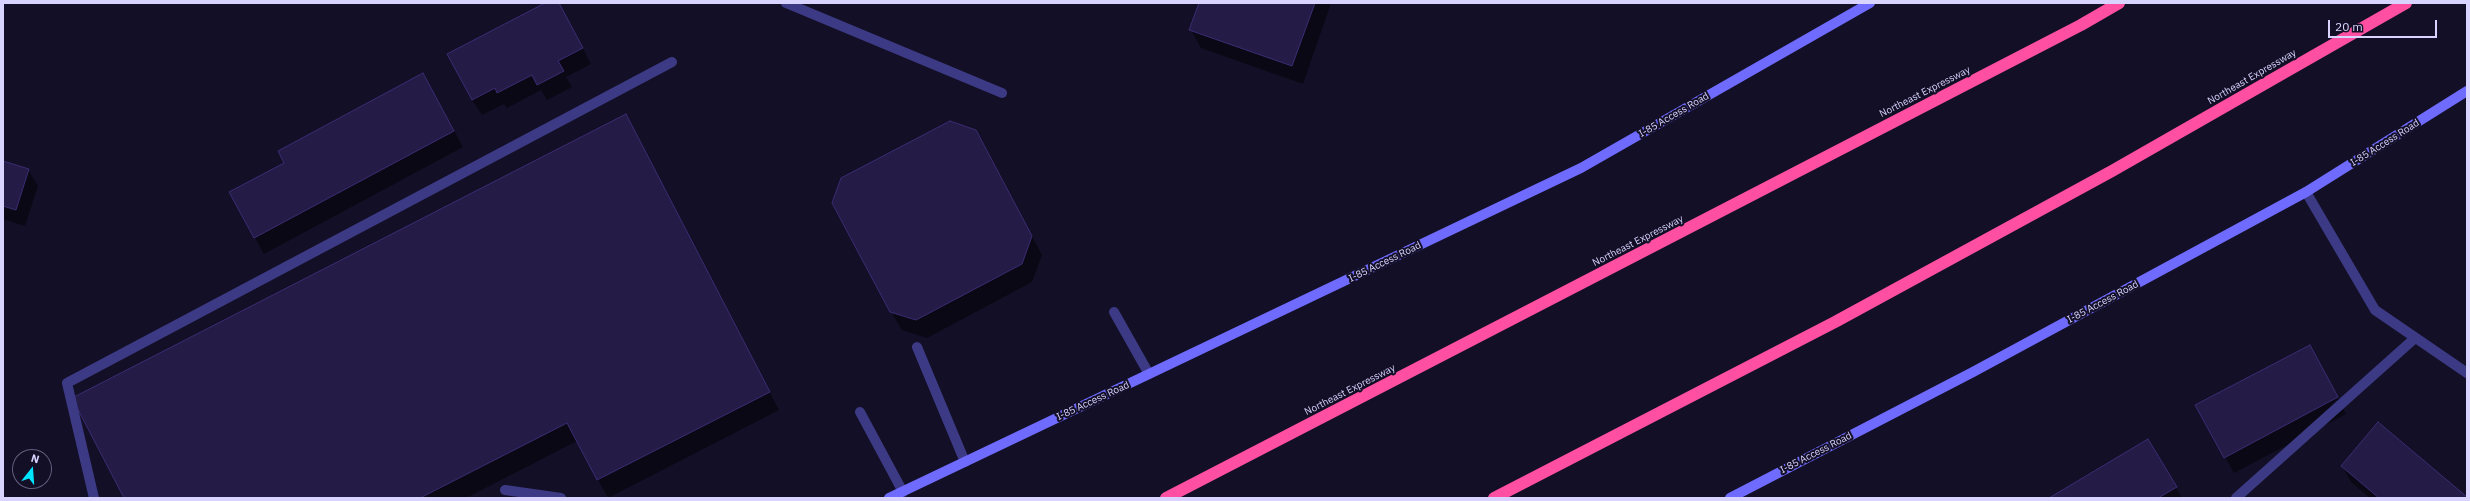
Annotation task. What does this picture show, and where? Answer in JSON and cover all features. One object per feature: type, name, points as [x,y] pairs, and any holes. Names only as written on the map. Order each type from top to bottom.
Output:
[{"type":"highway","name":"Northeast Expressway","points":[[1166,498],[2074,28],[2119,3]]},
{"type":"highway","name":"Northeast Expressway","points":[[1494,498],[1835,322],[2112,171],[2406,3]]},
{"type":"main road","name":"I-85 Access Road","points":[[889,498],[1581,168],[1870,3]]},
{"type":"main road","name":"I-85 Access Road","points":[[1730,498],[1972,372],[2306,192],[2467,91]]},
{"type":"street","points":[[786,3],[1002,93]]},
{"type":"street","points":[[94,498],[67,383],[672,62]]},
{"type":"street","points":[[2306,192],[2375,310],[2467,373]]},
{"type":"street","points":[[1114,312],[1149,374]]},
{"type":"street","points":[[2236,498],[2415,338]]},
{"type":"street","points":[[917,347],[965,462]]},
{"type":"street","points":[[860,412],[903,492]]},
{"type":"street","points":[[505,490],[561,498]]},
{"type":"building","points":[[545,3],[559,3],[583,48],[558,61],[564,71],[537,85],[532,75],[497,93],[495,88],[472,100],[447,54]]},
{"type":"building","points":[[1199,3],[1315,3],[1292,66],[1189,30]]},
{"type":"building","points":[[423,73],[454,131],[254,238],[229,192],[284,163],[278,151]]},
{"type":"building","points":[[626,114],[770,392],[597,480],[567,423],[420,498],[124,498],[72,398]]},
{"type":"building","points":[[950,121],[976,130],[1032,236],[1022,264],[916,320],[890,312],[832,203],[841,178]]},
{"type":"building","points":[[3,161],[29,169],[16,210],[3,206]]},
{"type":"building","points":[[2310,345],[2338,397],[2224,458],[2195,405]]},
{"type":"building","points":[[2378,422],[2467,498],[2379,498],[2341,466]]},
{"type":"building","points":[[2148,439],[2177,487],[2158,498],[2049,498]]}]
